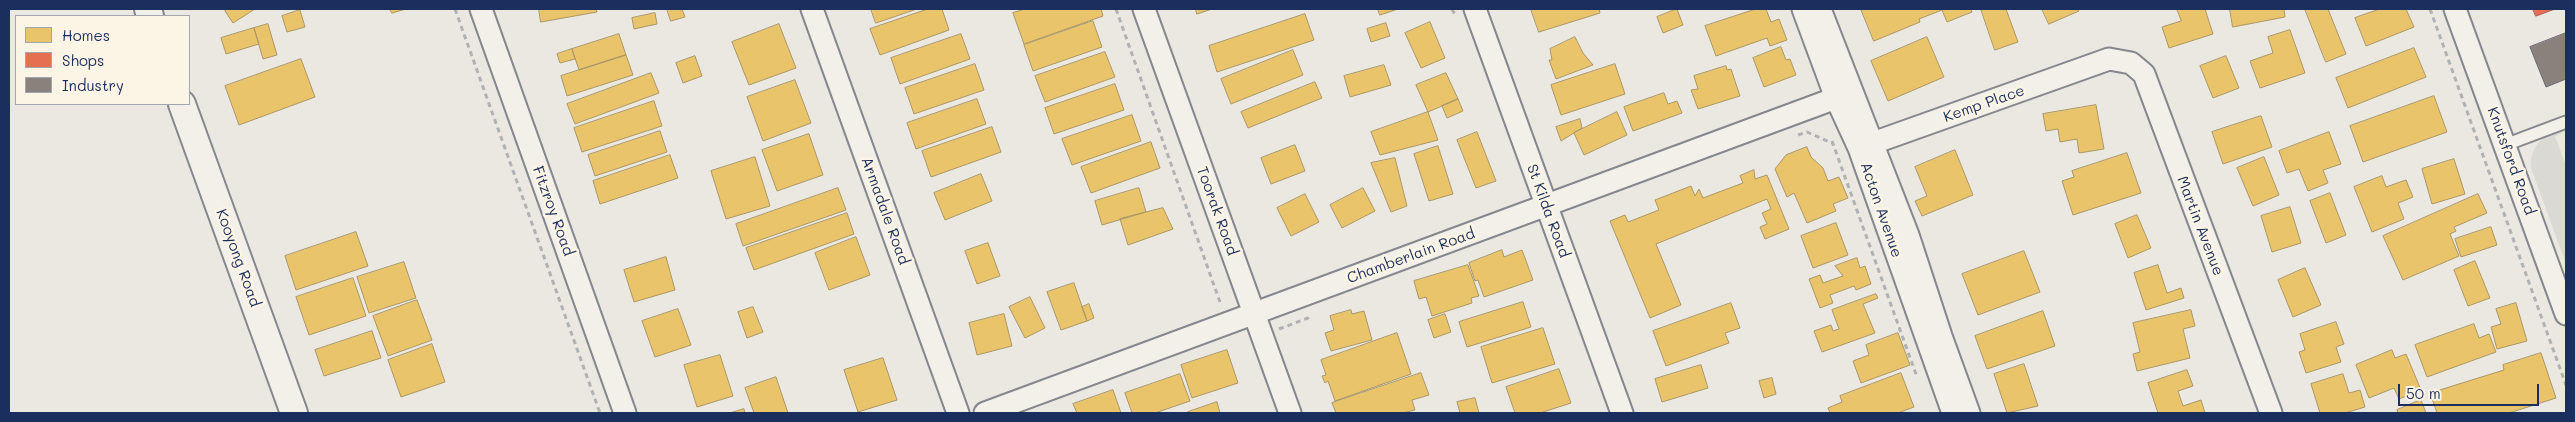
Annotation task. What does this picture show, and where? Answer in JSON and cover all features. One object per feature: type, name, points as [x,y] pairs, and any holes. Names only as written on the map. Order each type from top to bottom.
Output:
[{"type":"street","name":"Fitzroy Road","points":[[481,9],[625,413]]},
{"type":"street","name":"Armadale Road","points":[[812,9],[958,413]]},
{"type":"street","name":"Toorak Road","points":[[1144,9],[1290,413]]},
{"type":"street","name":"St Kilda Road","points":[[1475,9],[1622,413]]},
{"type":"street","name":"Acton Avenue","points":[[1803,9],[1827,102],[1866,145],[1908,235],[1941,336],[1969,413]]},
{"type":"street","name":"Acton Avenue","points":[[1820,9],[1842,71],[1953,413]]},
{"type":"street","name":"Knutsford Road","points":[[2455,9],[2566,314]]},
{"type":"street","name":"Kemp Place","points":[[1866,145],[2109,59]]},
{"type":"street","name":"Martin Avenue","points":[[2109,59],[2130,63],[2144,74],[2271,413]]},
{"type":"street","name":"Chamberlain Road","points":[[985,413],[1827,102]]},
{"type":"street","name":"Kooyong Road","points":[[182,105],[294,413]]},
{"type":"lane","points":[[2505,145],[2566,122]]},
{"type":"path","points":[[455,9],[600,413]]},
{"type":"path","points":[[1116,9],[1228,324]]},
{"type":"path","points":[[2430,9],[2566,385]]},
{"type":"path","points":[[1827,102],[1920,385]]},
{"type":"shaded area","points":[[2566,125],[2566,131],[2555,136],[2566,166],[2566,264],[2531,168],[2531,160],[2533,152],[2540,141]]},
{"type":"building: Homes","points":[[228,9],[255,9],[233,23],[225,11]]},
{"type":"building: Homes","points":[[390,9],[406,9],[392,13]]},
{"type":"building: Homes","points":[[539,9],[596,9],[597,12],[541,22]]},
{"type":"building: Homes","points":[[667,9],[682,9],[685,17],[671,21]]},
{"type":"building: Homes","points":[[871,9],[917,9],[876,23]]},
{"type":"building: Homes","points":[[928,9],[942,9],[949,30],[880,55],[870,29]]},
{"type":"building: Homes","points":[[1025,9],[1101,9],[1103,16],[1024,44],[1013,13]]},
{"type":"building: Homes","points":[[1196,9],[1212,9],[1197,14]]},
{"type":"building: Homes","points":[[1378,9],[1398,9],[1380,15]]},
{"type":"building: Homes","points":[[1531,9],[1599,9],[1600,13],[1539,32]]},
{"type":"building: Homes","points":[[1677,9],[1683,25],[1663,33],[1657,17]]},
{"type":"building: Homes","points":[[1756,9],[1766,9],[1771,22],[1779,19],[1787,40],[1770,46],[1767,38],[1716,56],[1705,26]]},
{"type":"building: Homes","points":[[1861,9],[1971,9],[1972,12],[1947,22],[1942,10],[1919,19],[1920,22],[1874,41]]},
{"type":"building: Homes","points":[[1981,9],[2006,9],[2018,42],[1995,50]]},
{"type":"building: Homes","points":[[2042,9],[2078,9],[2079,11],[2049,24]]},
{"type":"building: Homes","points":[[2177,9],[2205,9],[2213,34],[2169,48],[2162,27],[2181,21]]},
{"type":"building: Homes","points":[[2230,9],[2284,9],[2285,17],[2233,27]]},
{"type":"building: Homes","points":[[2305,9],[2328,9],[2346,54],[2326,62]]},
{"type":"building: Homes","points":[[2380,9],[2406,9],[2414,27],[2366,46],[2355,18]]},
{"type":"building: Homes","points":[[300,10],[305,27],[287,32],[282,16]]},
{"type":"building: Homes","points":[[655,13],[657,24],[634,29],[632,18]]},
{"type":"building: Homes","points":[[1305,14],[1314,40],[1217,72],[1209,46]]},
{"type":"building: Homes","points":[[1093,21],[1102,47],[1033,71],[1024,45]]},
{"type":"building: Homes","points":[[1430,22],[1445,58],[1421,68],[1405,33]]},
{"type":"building: Homes","points":[[1386,23],[1390,36],[1371,42],[1367,29]]},
{"type":"building: Homes","points":[[268,24],[277,55],[263,59],[254,28]]},
{"type":"building: Homes","points":[[779,24],[796,68],[749,85],[732,42]]},
{"type":"building: Homes","points":[[254,28],[259,44],[226,54],[221,38]]},
{"type":"building: Homes","points":[[2290,30],[2305,73],[2260,88],[2250,61],[2273,53],[2268,37]]},
{"type":"building: Homes","points":[[619,34],[626,55],[579,70],[572,49]]},
{"type":"building: Homes","points":[[961,34],[970,59],[900,84],[891,58]]},
{"type":"building: Homes","points":[[1575,37],[1583,53],[1593,65],[1556,79],[1549,60],[1552,60],[1550,49]]},
{"type":"building: Homes","points":[[1927,37],[1944,77],[1888,101],[1871,61]]},
{"type":"building: Homes","points":[[1781,47],[1786,60],[1790,59],[1796,75],[1764,87],[1753,58]]},
{"type":"building: Homes","points":[[2414,48],[2426,77],[2348,108],[2336,78]]},
{"type":"building: Homes","points":[[572,49],[575,59],[560,63],[557,54]]},
{"type":"building: Homes","points":[[1293,50],[1303,75],[1231,104],[1221,79]]},
{"type":"building: Homes","points":[[1105,52],[1115,77],[1045,102],[1035,76]]},
{"type":"building: Homes","points":[[626,55],[633,75],[567,96],[561,76]]},
{"type":"building: Homes","points":[[695,56],[702,76],[683,83],[676,63]]},
{"type":"building: Homes","points":[[2226,56],[2239,88],[2213,98],[2200,66]]},
{"type":"building: Homes","points":[[301,59],[315,97],[239,125],[225,86]]},
{"type":"building: Homes","points":[[975,64],[984,90],[914,114],[905,88]]},
{"type":"building: Homes","points":[[1615,64],[1625,94],[1561,115],[1551,85]]},
{"type":"building: Homes","points":[[1384,65],[1391,85],[1350,97],[1344,76]]},
{"type":"building: Homes","points":[[1726,66],[1727,70],[1731,69],[1740,96],[1698,109],[1691,90],[1698,89],[1694,76]]},
{"type":"building: Homes","points":[[651,73],[659,93],[575,124],[567,104]]},
{"type":"building: Homes","points":[[1446,73],[1458,99],[1428,112],[1416,85]]},
{"type":"building: Homes","points":[[795,80],[811,123],[763,141],[747,97]]},
{"type":"building: Homes","points":[[1315,82],[1322,98],[1248,128],[1241,112]]},
{"type":"building: Homes","points":[[1115,84],[1124,110],[1054,134],[1045,108]]},
{"type":"building: Homes","points":[[1664,93],[1668,104],[1677,101],[1682,113],[1633,131],[1624,107]]},
{"type":"building: Homes","points":[[2434,96],[2447,132],[2363,162],[2350,126]]},
{"type":"building: Homes","points":[[977,99],[986,124],[916,149],[907,123]]},
{"type":"building: Homes","points":[[1458,99],[1463,111],[1447,118],[1442,106]]},
{"type":"building: Homes","points":[[654,101],[662,126],[582,152],[574,128]]},
{"type":"building: Homes","points":[[2096,105],[2104,149],[2079,153],[2077,139],[2060,142],[2058,129],[2046,131],[2043,114]]},
{"type":"building: Homes","points":[[1428,112],[1438,140],[1380,155],[1371,132]]},
{"type":"building: Homes","points":[[1617,112],[1627,135],[1584,155],[1574,133]]},
{"type":"building: Homes","points":[[1132,115],[1141,141],[1072,165],[1062,139]]},
{"type":"building: Homes","points":[[2261,116],[2272,147],[2223,164],[2212,132]]},
{"type":"building: Homes","points":[[1580,119],[1582,128],[1561,141],[1556,127]]},
{"type":"building: Homes","points":[[992,127],[1001,152],[931,177],[922,151]]},
{"type":"building: Homes","points":[[660,131],[667,152],[595,176],[588,155]]},
{"type":"building: Homes","points":[[1477,132],[1496,181],[1476,188],[1457,140]]},
{"type":"building: Homes","points":[[2329,132],[2341,164],[2323,170],[2328,183],[2308,191],[2299,169],[2287,173],[2279,151]]},
{"type":"building: Homes","points":[[809,134],[823,175],[777,191],[762,150]]},
{"type":"building: Homes","points":[[1151,142],[1160,168],[1091,193],[1081,167]]},
{"type":"building: Homes","points":[[1295,145],[1305,171],[1271,184],[1261,158]]},
{"type":"building: Homes","points":[[1438,146],[1453,194],[1429,201],[1414,154]]},
{"type":"building: Homes","points":[[1807,147],[1811,157],[1823,168],[1828,181],[1839,177],[1848,198],[1833,204],[1836,211],[1807,223],[1794,193],[1787,197],[1775,169],[1786,155]]},
{"type":"building: Homes","points":[[1955,150],[1973,195],[1922,216],[1915,201],[1927,196],[1915,167]]},
{"type":"building: Homes","points":[[2127,153],[2141,193],[2073,215],[2062,181],[2074,177],[2072,171]]},
{"type":"building: Homes","points":[[670,155],[678,178],[600,204],[593,181]]},
{"type":"building: Homes","points":[[755,157],[770,206],[726,219],[711,171]]},
{"type":"building: Homes","points":[[2264,157],[2279,195],[2253,206],[2237,168]]},
{"type":"building: Homes","points":[[1395,158],[1407,206],[1391,212],[1371,163]]},
{"type":"building: Homes","points":[[2454,159],[2465,194],[2432,204],[2422,169]]},
{"type":"building: Homes","points":[[1754,170],[1755,179],[1767,175],[1789,229],[1765,239],[1760,227],[1767,224],[1762,213],[1771,209],[1767,199],[1656,244],[1681,305],[1650,318],[1610,221],[1625,215],[1628,222],[1659,210],[1655,200],[1691,186],[1695,196],[1699,189],[1703,198],[1743,183],[1740,176]]},
{"type":"building: Homes","points":[[981,174],[992,201],[945,220],[934,193]]},
{"type":"building: Homes","points":[[2382,176],[2386,187],[2406,180],[2413,197],[2398,203],[2404,219],[2372,232],[2354,187]]},
{"type":"building: Homes","points":[[838,188],[846,210],[743,246],[736,224]]},
{"type":"building: Homes","points":[[1139,188],[1146,212],[1102,225],[1095,201]]},
{"type":"building: Homes","points":[[1363,188],[1375,211],[1342,228],[1330,205]]},
{"type":"building: Homes","points":[[2330,193],[2346,235],[2326,243],[2310,201]]},
{"type":"building: Homes","points":[[1305,194],[1319,222],[1291,236],[1277,208]]},
{"type":"building: Homes","points":[[2478,194],[2487,213],[2454,227],[2456,231],[2450,234],[2459,256],[2403,280],[2383,236]]},
{"type":"building: Homes","points":[[2290,207],[2301,243],[2272,252],[2261,216]]},
{"type":"building: Homes","points":[[1163,208],[1173,229],[1128,245],[1120,219]]},
{"type":"building: Homes","points":[[847,213],[854,234],[754,270],[746,248]]},
{"type":"building: Homes","points":[[2137,215],[2151,248],[2128,258],[2115,224]]},
{"type":"building: Homes","points":[[1836,223],[1848,255],[1813,268],[1801,236]]},
{"type":"building: Homes","points":[[2491,227],[2497,245],[2461,257],[2455,239]]},
{"type":"building: Homes","points":[[356,232],[368,266],[296,290],[285,256]]},
{"type":"building: Homes","points":[[856,237],[870,275],[829,290],[815,253]]},
{"type":"building: Homes","points":[[988,243],[1000,276],[977,284],[965,251]]},
{"type":"building: Homes","points":[[1502,250],[1504,257],[1522,250],[1533,280],[1484,297],[1478,280],[1475,281],[1469,263]]},
{"type":"building: Homes","points":[[2024,251],[2040,292],[1978,315],[1962,274]]},
{"type":"building: Homes","points":[[666,257],[675,290],[634,302],[624,270]]},
{"type":"building: Homes","points":[[1857,258],[1860,268],[1865,266],[1871,284],[1856,290],[1854,286],[1830,295],[1833,303],[1820,308],[1809,279],[1820,275],[1823,283],[1843,276],[1835,266]]},
{"type":"building: Homes","points":[[2475,261],[2490,298],[2468,306],[2454,270]]},
{"type":"building: Homes","points":[[404,262],[416,298],[369,313],[357,277]]},
{"type":"building: Homes","points":[[1468,265],[1479,296],[1471,298],[1472,303],[1432,316],[1426,297],[1419,299],[1414,281]]},
{"type":"building: Homes","points":[[2158,265],[2167,293],[2181,288],[2184,298],[2146,310],[2134,273]]},
{"type":"building: Homes","points":[[2305,268],[2321,305],[2293,317],[2278,280]]},
{"type":"building: Homes","points":[[353,278],[366,316],[309,335],[296,297]]},
{"type":"building: Homes","points":[[1074,283],[1087,321],[1061,330],[1047,292]]},
{"type":"building: Homes","points":[[1876,294],[1878,298],[1863,304],[1875,333],[1822,352],[1814,331],[1831,325],[1833,331],[1839,329],[1832,310]]},
{"type":"building: Homes","points":[[1030,297],[1045,328],[1025,338],[1009,307]]},
{"type":"building: Homes","points":[[417,300],[432,340],[388,356],[373,316]]},
{"type":"building: Homes","points":[[1523,302],[1531,327],[1467,347],[1459,322]]},
{"type":"building: Homes","points":[[1731,303],[1740,328],[1725,333],[1729,343],[1666,366],[1653,331]]},
{"type":"building: Homes","points":[[2516,303],[2527,341],[2497,349],[2491,327],[2501,324],[2496,309]]},
{"type":"building: Homes","points":[[1089,304],[1094,318],[1087,321],[1082,307]]},
{"type":"building: Homes","points":[[753,307],[763,332],[747,338],[738,312]]},
{"type":"building: Homes","points":[[678,309],[691,345],[655,357],[642,321]]},
{"type":"building: Homes","points":[[1351,310],[1352,314],[1364,311],[1372,340],[1331,351],[1325,333],[1334,330],[1330,316]]},
{"type":"building: Homes","points":[[2191,310],[2195,326],[2183,329],[2190,358],[2137,371],[2133,354],[2140,352],[2133,323]]},
{"type":"building: Homes","points":[[2043,311],[2055,346],[1987,369],[1975,336]]},
{"type":"building: Homes","points":[[1004,314],[1012,346],[977,355],[969,323]]},
{"type":"building: Homes","points":[[1445,314],[1451,332],[1434,338],[1428,320]]},
{"type":"building: Homes","points":[[2336,322],[2344,344],[2336,347],[2341,362],[2306,373],[2299,352],[2305,350],[2300,334]]},
{"type":"building: Homes","points":[[2474,324],[2479,338],[2489,334],[2496,352],[2427,377],[2415,345]]},
{"type":"building: Homes","points":[[1543,328],[1555,364],[1492,383],[1481,347]]},
{"type":"building: Homes","points":[[372,331],[381,358],[324,376],[315,350]]},
{"type":"building: Homes","points":[[1397,333],[1411,374],[1335,401],[1328,381],[1325,383],[1322,376],[1326,375],[1321,360]]},
{"type":"building: Homes","points":[[1898,333],[1910,365],[1861,383],[1853,361],[1869,355],[1866,345]]},
{"type":"building: Homes","points":[[432,344],[445,382],[401,397],[388,360]]},
{"type":"building: Homes","points":[[1227,350],[1238,383],[1192,398],[1181,365]]},
{"type":"building: Homes","points":[[2392,350],[2395,358],[2406,354],[2421,390],[2399,399],[2394,388],[2369,398],[2356,365]]},
{"type":"building: Homes","points":[[2541,353],[2556,398],[2509,413],[2437,413],[2430,393],[2504,370],[2503,365]]},
{"type":"building: Homes","points":[[720,355],[733,396],[697,407],[684,365]]},
{"type":"building: Homes","points":[[883,358],[897,400],[858,412],[844,370]]},
{"type":"building: Homes","points":[[2024,364],[2038,406],[2007,413],[1994,374]]},
{"type":"building: Homes","points":[[1701,365],[1708,388],[1662,402],[1655,379]]},
{"type":"building: Homes","points":[[1559,369],[1571,403],[1540,413],[1515,413],[1506,387]]},
{"type":"building: Homes","points":[[2187,370],[2193,386],[2178,391],[2183,406],[2201,400],[2205,413],[2158,413],[2148,383]]},
{"type":"building: Homes","points":[[1421,373],[1429,395],[1412,400],[1415,410],[1403,413],[1336,413],[1332,403]]},
{"type":"building: Homes","points":[[1901,373],[1914,407],[1898,413],[1830,413],[1828,408],[1842,402],[1840,396]]},
{"type":"building: Homes","points":[[1180,374],[1190,401],[1155,413],[1132,413],[1125,393]]},
{"type":"building: Homes","points":[[2343,374],[2349,393],[2360,390],[2365,407],[2345,413],[2320,413],[2311,384]]},
{"type":"building: Homes","points":[[776,377],[788,413],[754,413],[745,388]]},
{"type":"building: Homes","points":[[1772,378],[1776,394],[1764,398],[1759,381]]},
{"type":"building: Homes","points":[[1113,390],[1121,413],[1077,413],[1073,404]]},
{"type":"building: Homes","points":[[1475,398],[1479,413],[1460,413],[1457,402]]},
{"type":"building: Homes","points":[[2421,400],[2426,413],[2398,413],[2397,410]]},
{"type":"building: Homes","points":[[1217,402],[1220,413],[1188,412]]},
{"type":"building: Homes","points":[[744,409],[745,413],[730,413]]},
{"type":"building: Shops","points":[[2533,9],[2555,9],[2536,16]]},
{"type":"building: Industry","points":[[2566,33],[2566,79],[2546,87],[2530,47]]}]
